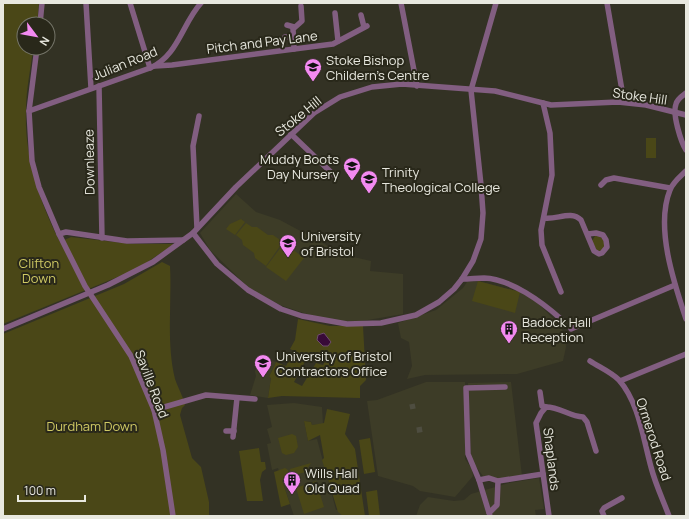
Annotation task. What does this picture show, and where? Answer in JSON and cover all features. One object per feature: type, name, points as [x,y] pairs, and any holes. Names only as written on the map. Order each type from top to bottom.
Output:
[{"type":"street","points":[[41,16],[42,3]]},
{"type":"street","points":[[86,3],[91,88]]},
{"type":"street","points":[[130,3],[153,67]]},
{"type":"street","name":"Julian Road","points":[[29,111],[153,67],[170,54],[189,18],[201,3]]},
{"type":"street","points":[[401,3],[417,86]]},
{"type":"street","points":[[199,116],[193,146],[195,231],[217,264],[255,295],[281,309],[302,316],[332,322],[381,323],[416,315],[442,300],[462,279],[473,261],[481,239],[483,226],[481,185],[471,90],[496,3]]},
{"type":"street","points":[[607,3],[624,102]]},
{"type":"street","points":[[294,49],[294,27],[302,21],[301,6]]},
{"type":"street","points":[[335,12],[338,41]]},
{"type":"street","name":"Pitch and Pay Lane","points":[[153,67],[328,45],[366,27],[361,15]]},
{"type":"street","points":[[286,25],[294,27]]},
{"type":"street","points":[[285,37],[293,37]]},
{"type":"street","points":[[36,56],[29,111],[32,161],[39,187],[59,234],[89,293]]},
{"type":"street","name":"Stoke Hill","points":[[3,329],[122,279],[153,262],[195,231],[236,187],[314,113],[340,97],[372,87],[392,84],[495,92],[543,103],[560,105],[597,102],[624,102],[686,115]]},
{"type":"street","name":"Downleaze","points":[[99,86],[102,238]]},
{"type":"street","points":[[686,93],[677,102],[675,112],[682,142],[686,150]]},
{"type":"street","points":[[543,103],[550,132],[552,175],[541,237],[543,250],[561,292]]},
{"type":"street","points":[[291,134],[323,169],[336,176]]},
{"type":"street","points":[[686,171],[670,188],[664,234],[675,285],[686,319]]},
{"type":"street","points":[[601,185],[606,180],[614,178],[670,188]]},
{"type":"street","points":[[544,218],[552,219],[574,215],[581,220],[588,234]]},
{"type":"street","points":[[59,234],[66,232],[127,242],[184,240]]},
{"type":"street","points":[[462,279],[486,278],[522,290],[540,300],[561,319]]},
{"type":"street","points":[[571,329],[675,285]]},
{"type":"street","name":"Saville Road","points":[[89,293],[131,356],[154,410],[174,516]]},
{"type":"street","points":[[590,362],[620,381],[686,354]]},
{"type":"street","name":"Ormerod Road","points":[[620,381],[638,418],[651,468],[669,516]]},
{"type":"street","points":[[490,514],[479,480],[468,454],[466,388],[505,387]]},
{"type":"street","points":[[540,392],[541,403],[546,407]]},
{"type":"street","points":[[154,410],[206,395],[255,399]]},
{"type":"street","points":[[226,431],[234,434],[237,398]]},
{"type":"street","name":"Shaplands","points":[[549,516],[536,423],[546,407],[557,408],[570,415],[583,417]]},
{"type":"street","points":[[586,410],[583,417],[587,422],[596,451]]},
{"type":"street","points":[[479,480],[489,478],[498,481],[543,474]]},
{"type":"street","points":[[490,514],[497,505],[498,481]]},
{"type":"street","points":[[604,516],[602,511],[604,508],[622,498]]},
{"type":"shaded area","name":"University of Bristol","points":[[236,194],[256,212],[280,220],[345,255],[371,261],[370,271],[403,274],[403,314],[362,321],[339,321],[319,318],[280,305],[251,290],[210,250],[200,233]]},
{"type":"shaded area","points":[[478,281],[520,292],[535,300],[560,326],[565,335],[566,347],[563,361],[517,374],[425,375],[407,379],[412,366],[409,342],[401,338],[398,323],[436,310],[463,288],[467,282]]},
{"type":"shaded area","points":[[324,333],[331,342],[328,346],[323,346],[317,340],[318,335]]},
{"type":"shaded area","name":"University of Bristol Contractors Office","points":[[262,357],[276,362],[269,377],[271,378],[268,398],[250,395],[256,376],[255,371]]},
{"type":"shaded area","points":[[426,382],[465,382],[465,459],[472,469],[473,476],[455,497],[420,491],[413,486],[378,476],[367,401],[377,400]]},
{"type":"shaded area","points":[[511,382],[522,476],[502,479],[483,476],[471,460],[468,383]]},
{"type":"shaded area","points":[[294,403],[322,407],[323,424],[312,425],[311,422],[304,421],[308,441],[317,439],[336,510],[342,508],[345,516],[294,516],[278,468],[272,470],[267,444],[271,443],[267,429],[272,427],[267,405]]},
{"type":"shaded area","points":[[539,478],[544,509],[535,510],[536,516],[416,516],[420,505],[428,497],[454,501],[464,500],[471,494],[509,483]]},
{"type":"green space","name":"Clifton Down","points":[[3,3],[39,3],[38,16],[16,16],[16,56],[32,56],[26,101],[26,127],[30,161],[39,194],[60,242],[71,237],[132,244],[174,244],[137,269],[3,324]]},
{"type":"green space","points":[[646,138],[656,138],[656,158],[646,158]]},
{"type":"green space","points":[[241,219],[245,222],[235,235],[226,229],[230,224]]},
{"type":"green space","points":[[246,223],[252,227],[257,227],[268,235],[273,235],[283,242],[266,266],[255,258],[254,253],[243,245],[242,240],[236,235]]},
{"type":"green space","points":[[595,236],[603,239],[604,242],[605,247],[600,251],[596,250],[592,241]]},
{"type":"green space","points":[[284,243],[304,258],[286,281],[266,267]]},
{"type":"green space","name":"Durdham Down","points":[[162,262],[170,266],[170,337],[172,365],[175,379],[185,405],[182,408],[180,415],[192,458],[201,467],[209,502],[209,516],[3,516],[3,334],[124,284]]},
{"type":"green space","points":[[478,281],[520,292],[515,313],[472,301]]},
{"type":"green space","points":[[298,319],[330,326],[363,326],[366,380],[360,386],[360,398],[282,396],[268,398],[271,378],[269,377],[276,362],[286,366],[294,351],[290,349],[295,340]],"holes":[[[309,354],[325,361],[323,365],[316,363],[302,386],[294,382]]]},
{"type":"green space","points":[[327,409],[350,414],[345,434],[355,449],[365,516],[343,516],[338,512],[322,460],[324,458],[320,435],[308,441],[304,421],[311,422],[312,425],[324,423]]},
{"type":"green space","points":[[292,434],[296,436],[298,447],[294,453],[286,455],[282,453],[278,438]]},
{"type":"green space","points":[[370,438],[375,472],[364,474],[359,440]]},
{"type":"green space","points":[[259,448],[261,462],[265,462],[266,469],[262,472],[260,480],[263,501],[247,501],[239,451]]},
{"type":"green space","points":[[311,463],[305,472],[292,476],[290,469]]},
{"type":"green space","points":[[285,468],[288,470],[290,477],[282,480],[290,504],[281,507],[274,472]]},
{"type":"green space","points":[[316,481],[324,507],[304,514],[296,488]]},
{"type":"green space","points":[[377,490],[380,516],[369,516],[366,492]]},
{"type":"tunnel","points":[[412,404],[413,409]]},
{"type":"tunnel","points":[[419,427],[420,433]]},
{"type":"place","name":"Stoke Bishop Childern's Centre","points":[[313,82]]},
{"type":"place","name":"Muddy Boots Day Nursery","points":[[352,181]]},
{"type":"place","name":"Trinity Theological College","points":[[369,194]]},
{"type":"place","name":"University of Bristol","points":[[288,258]]},
{"type":"place","name":"Badock Hall Reception","points":[[509,344]]},
{"type":"place","name":"University of Bristol Contractors Office","points":[[263,378]]},
{"type":"place","name":"Wills Hall Old Quad","points":[[292,495]]}]
